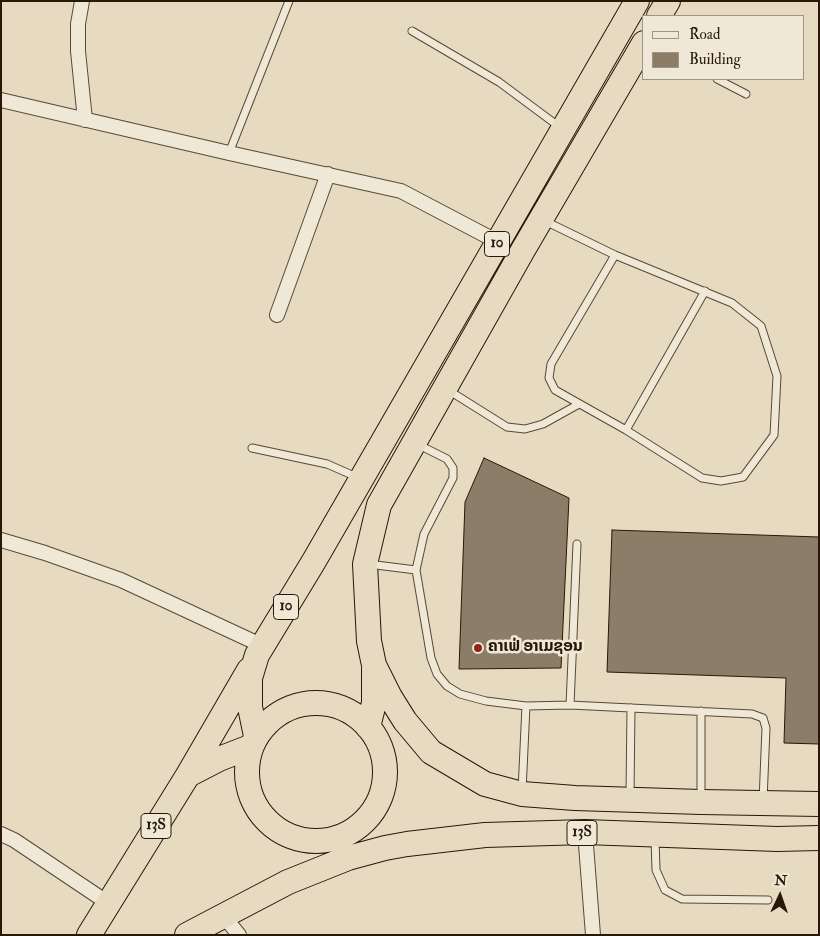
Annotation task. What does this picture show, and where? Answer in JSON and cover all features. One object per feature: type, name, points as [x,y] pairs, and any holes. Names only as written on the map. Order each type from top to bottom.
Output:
[{"type":"highway","name":"10","points":[[188,775],[314,561],[637,1]]},
{"type":"highway","points":[[660,15],[668,1]]},
{"type":"highway","name":"10","points":[[373,735],[374,665],[369,641],[365,564],[379,505],[642,46]]},
{"type":"highway","name":"10","points":[[253,742],[250,678],[260,651]]},
{"type":"highway","name":"10","points":[[374,665],[390,697],[405,720],[431,752]]},
{"type":"highway","points":[[319,703],[338,706],[354,714],[373,735],[383,757],[385,771],[384,786],[372,812],[351,831],[338,837],[323,840],[303,840],[284,833],[268,822],[255,806],[248,787],[246,767],[253,742],[268,722],[283,711],[300,704],[319,703]]},
{"type":"highway","name":"13S","points":[[373,735],[431,752],[485,784],[522,794],[629,800],[819,804]]},
{"type":"highway","points":[[188,775],[253,742]]},
{"type":"highway","name":"13S","points":[[89,935],[188,775]]},
{"type":"highway","name":"13S","points":[[351,831],[376,840],[407,844]]},
{"type":"highway","name":"13S","points":[[187,935],[288,882],[348,858],[407,844],[485,834],[585,832],[819,838]]},
{"type":"highway","name":"13S","points":[[288,882],[312,858],[323,840]]},
{"type":"street","points":[[82,1],[78,24],[78,51],[86,120]]},
{"type":"street","points":[[1,100],[401,191],[498,242]]},
{"type":"street","points":[[277,315],[328,174]]},
{"type":"street","points":[[1,540],[46,553],[121,580],[260,651]]},
{"type":"street","points":[[585,832],[593,935]]},
{"type":"street","points":[[1,834],[14,840],[108,903]]},
{"type":"street","points":[[224,914],[238,935]]},
{"type":"lane","points":[[229,153],[289,1]]},
{"type":"lane","points":[[412,30],[499,82],[563,129]]},
{"type":"lane","points":[[719,80],[746,94]]},
{"type":"lane","points":[[542,219],[615,255],[732,303],[761,326],[777,376],[774,435],[743,477],[721,482],[702,478],[626,430],[554,390],[549,378],[551,364],[615,255]]},
{"type":"lane","points":[[626,430],[705,291]]},
{"type":"lane","points":[[445,389],[507,427],[525,429],[543,424],[579,404]]},
{"type":"lane","points":[[415,443],[447,459],[453,468],[453,478],[424,534],[416,570],[431,658],[437,674],[447,686],[460,694],[486,701],[526,706],[570,705],[701,711],[752,714],[763,718],[766,728],[763,803]]},
{"type":"lane","points":[[252,448],[327,464],[361,478]]},
{"type":"lane","points":[[570,705],[577,544]]},
{"type":"lane","points":[[365,564],[416,570]]},
{"type":"lane","points":[[522,794],[526,706]]},
{"type":"lane","points":[[629,800],[631,708]]},
{"type":"lane","points":[[701,711],[701,802]]},
{"type":"lane","points":[[655,835],[656,870],[664,890],[682,899],[768,900]]},
{"type":"building","points":[[484,458],[569,498],[561,668],[459,669],[465,502]]},
{"type":"building","points":[[612,530],[819,537],[819,744],[784,743],[786,678],[607,672]]},
{"type":"place","name":"ຄາເຟ່ ອາເມຊອນ","points":[[478,648]]}]
